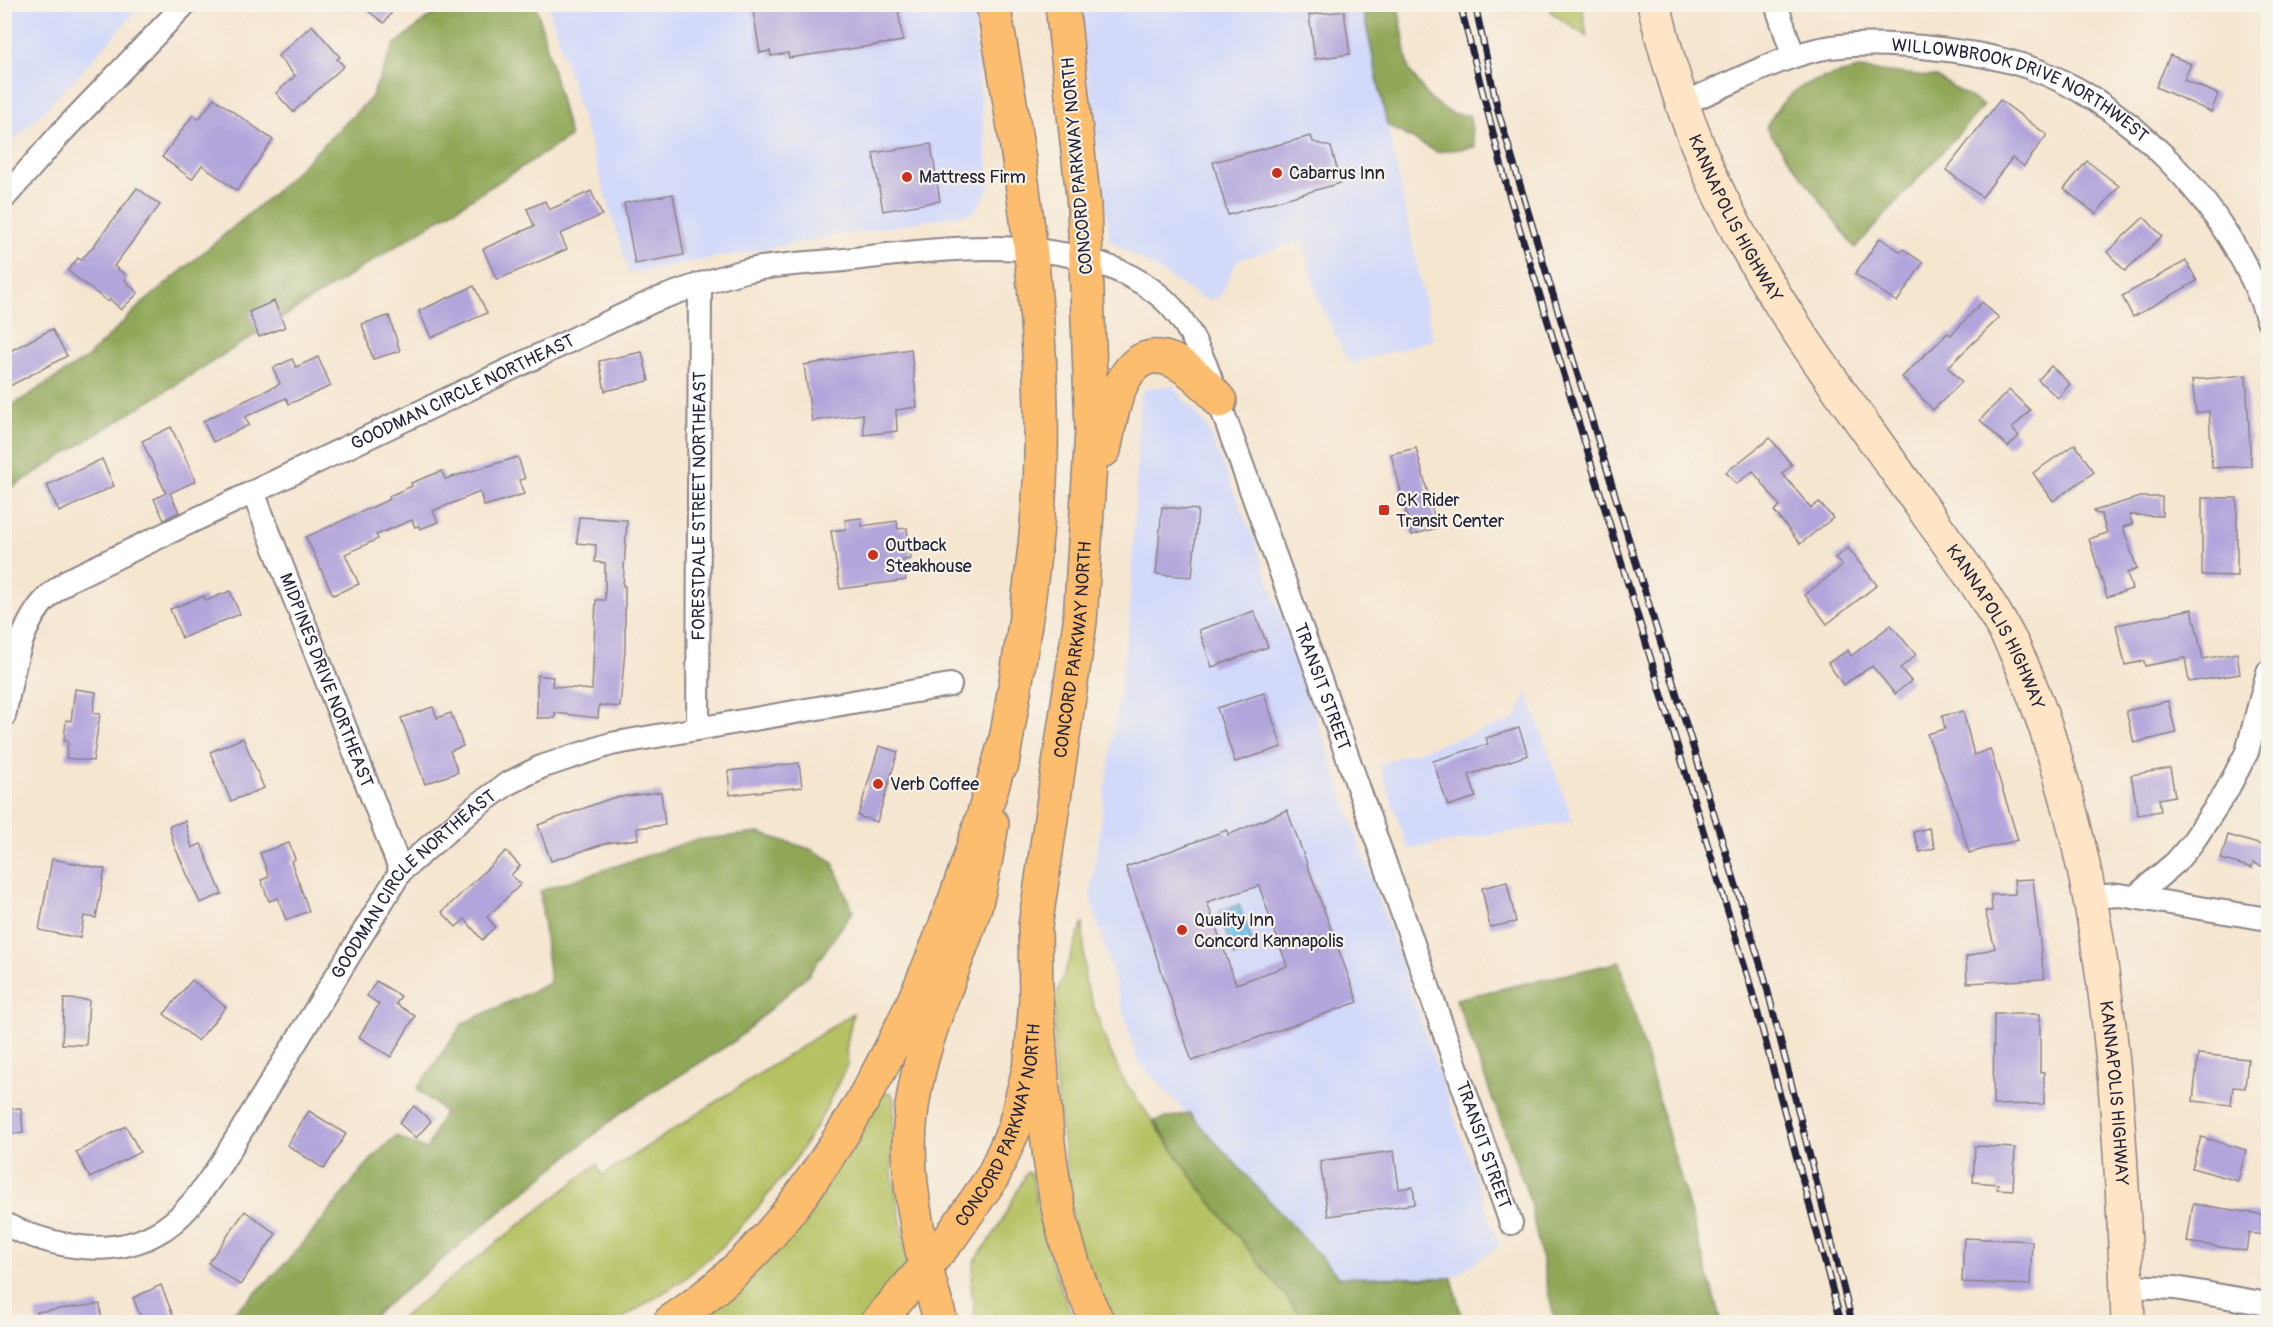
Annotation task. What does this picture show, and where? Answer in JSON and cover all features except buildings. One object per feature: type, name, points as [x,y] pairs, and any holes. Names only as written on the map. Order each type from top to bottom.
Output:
[{"type":"highway","points":[[941,1323],[925,1266],[909,1154],[913,1100],[921,1063],[981,882],[1007,735],[1030,581],[1041,460],[1038,356],[1029,249],[993,4]]},
{"type":"highway","name":"CONCORD PARKWAY NORTH","points":[[878,1323],[972,1210],[1005,1152],[1025,1089],[1031,1061],[1036,999],[1035,927],[1079,633],[1092,431],[1086,259],[1080,170],[1062,4]]},
{"type":"highway","points":[[1088,513],[1122,384],[1138,363],[1162,357],[1180,363],[1200,377],[1220,401]]},
{"type":"highway","points":[[670,1323],[738,1269],[787,1218],[873,1086],[917,996],[962,884],[1007,735]]},
{"type":"highway","points":[[1036,999],[1059,1218],[1076,1272],[1098,1323]]},
{"type":"main road","name":"KANNAPOLIS HIGHWAY","points":[[1653,4],[1683,103],[1704,160],[1731,219],[1796,328],[1979,588],[2014,648],[2055,756],[2078,840],[2115,896],[2117,1114],[2128,1323]]},
{"type":"street","points":[[4,198],[61,133],[184,4]]},
{"type":"street","points":[[1776,4],[1793,55]]},
{"type":"street","name":"WILLOWBROOK DRIVE NORTHWEST","points":[[1683,103],[1723,88],[1793,55],[1855,44],[1941,49],[2013,62],[2061,81],[2129,123],[2159,150],[2212,210],[2237,247],[2262,300],[2268,320]]},
{"type":"street","name":"TRANSIT STREET","points":[[1029,249],[1086,259],[1138,281],[1175,311],[1194,338],[1220,401],[1511,1223]]},
{"type":"street","name":"GOODMAN CIRCLE NORTHEAST","points":[[4,716],[16,659],[30,623],[46,598],[69,580],[653,301],[746,271],[909,253],[1029,249]]},
{"type":"street","name":"FORESTDALE STREET NORTHEAST","points":[[698,728],[700,284]]},
{"type":"street","name":"MIDPINES DRIVE NORTHEAST","points":[[253,492],[400,871]]},
{"type":"street","points":[[2115,896],[2181,856],[2226,792],[2247,753],[2268,672]]},
{"type":"street","name":"GOODMAN CIRCLE NORTHEAST","points":[[4,1224],[25,1234],[66,1246],[98,1248],[145,1239],[158,1233],[178,1217],[201,1193],[222,1162],[400,871],[474,808],[507,784],[542,767],[611,744],[950,685]]},
{"type":"street","points":[[2115,896],[2268,919]]},
{"type":"street","points":[[2127,1286],[2175,1288],[2268,1304]]},
{"type":"shaded area","points":[[5,4],[142,5],[85,68],[5,150]]},
{"type":"shaded area","points":[[548,5],[1021,5],[974,30],[990,187],[975,212],[629,273]]},
{"type":"shaded area","points":[[1078,5],[1362,5],[1433,340],[1349,364],[1316,294],[1303,241],[1237,260],[1220,297],[1206,300],[1110,241]]},
{"type":"shaded area","points":[[1172,385],[1207,427],[1257,547],[1499,1246],[1452,1278],[1339,1277],[1137,1060],[1090,896],[1129,623],[1140,397],[1146,389]]},
{"type":"shaded area","points":[[1527,693],[1573,821],[1408,849],[1379,764],[1516,719]]},
{"type":"green space","points":[[456,5],[536,5],[570,137],[5,492],[5,410],[87,358],[136,309],[274,193],[371,98],[394,45],[428,18]]},
{"type":"green space","points":[[1362,5],[1398,5],[1409,70],[1430,99],[1452,114],[1469,115],[1475,147],[1437,152],[1387,125]]},
{"type":"green space","points":[[1547,5],[1582,5],[1587,37],[1552,13]]},
{"type":"green space","points":[[1859,69],[1937,77],[1984,106],[1855,248],[1766,128],[1784,101],[1793,92],[1815,81]]},
{"type":"green space","points":[[759,833],[813,850],[832,861],[853,911],[809,974],[735,1041],[623,1111],[366,1322],[221,1322],[259,1290],[282,1266],[384,1146],[396,1136],[426,1150],[444,1112],[417,1089],[463,1023],[550,983],[540,891],[694,840]]},
{"type":"green space","points":[[1083,923],[1085,981],[1105,1039],[1122,1078],[1197,1184],[1306,1322],[1101,1322],[1081,1288],[1054,1067],[1055,998]]},
{"type":"green space","points":[[1620,962],[1721,1322],[1557,1322],[1553,1314],[1529,1198],[1456,999]]},
{"type":"green space","points":[[853,1013],[846,1049],[848,1063],[821,1118],[793,1163],[724,1245],[682,1281],[617,1322],[396,1322],[597,1164],[602,1176]]},
{"type":"green space","points":[[890,1092],[894,1098],[892,1173],[908,1258],[906,1266],[860,1322],[695,1322],[883,1094]]},
{"type":"green space","points":[[1189,1113],[1339,1277],[1452,1278],[1463,1322],[1306,1322],[1197,1184],[1154,1121]]},
{"type":"green space","points":[[1027,1172],[1032,1175],[1048,1250],[1075,1322],[976,1322],[971,1286],[974,1262],[998,1228]]},
{"type":"water","points":[[1239,905],[1255,949],[1234,956],[1219,912]]},
{"type":"railway","points":[[1460,4],[1508,191],[1750,984],[1841,1322]]},
{"type":"railway","points":[[1475,4],[1498,111],[1764,976],[1852,1322]]},
{"type":"place","name":"Cabarrus Inn","points":[[1277,173]]},
{"type":"place","name":"Mattress Firm","points":[[907,177]]},
{"type":"place","name":"CK Rider Transit Center","points":[[1384,510]]},
{"type":"place","name":"Outback Steakhouse","points":[[873,555]]},
{"type":"place","name":"Verb Coffee","points":[[878,784]]},
{"type":"place","name":"Quality Inn Concord Kannapolis","points":[[1182,930]]}]
